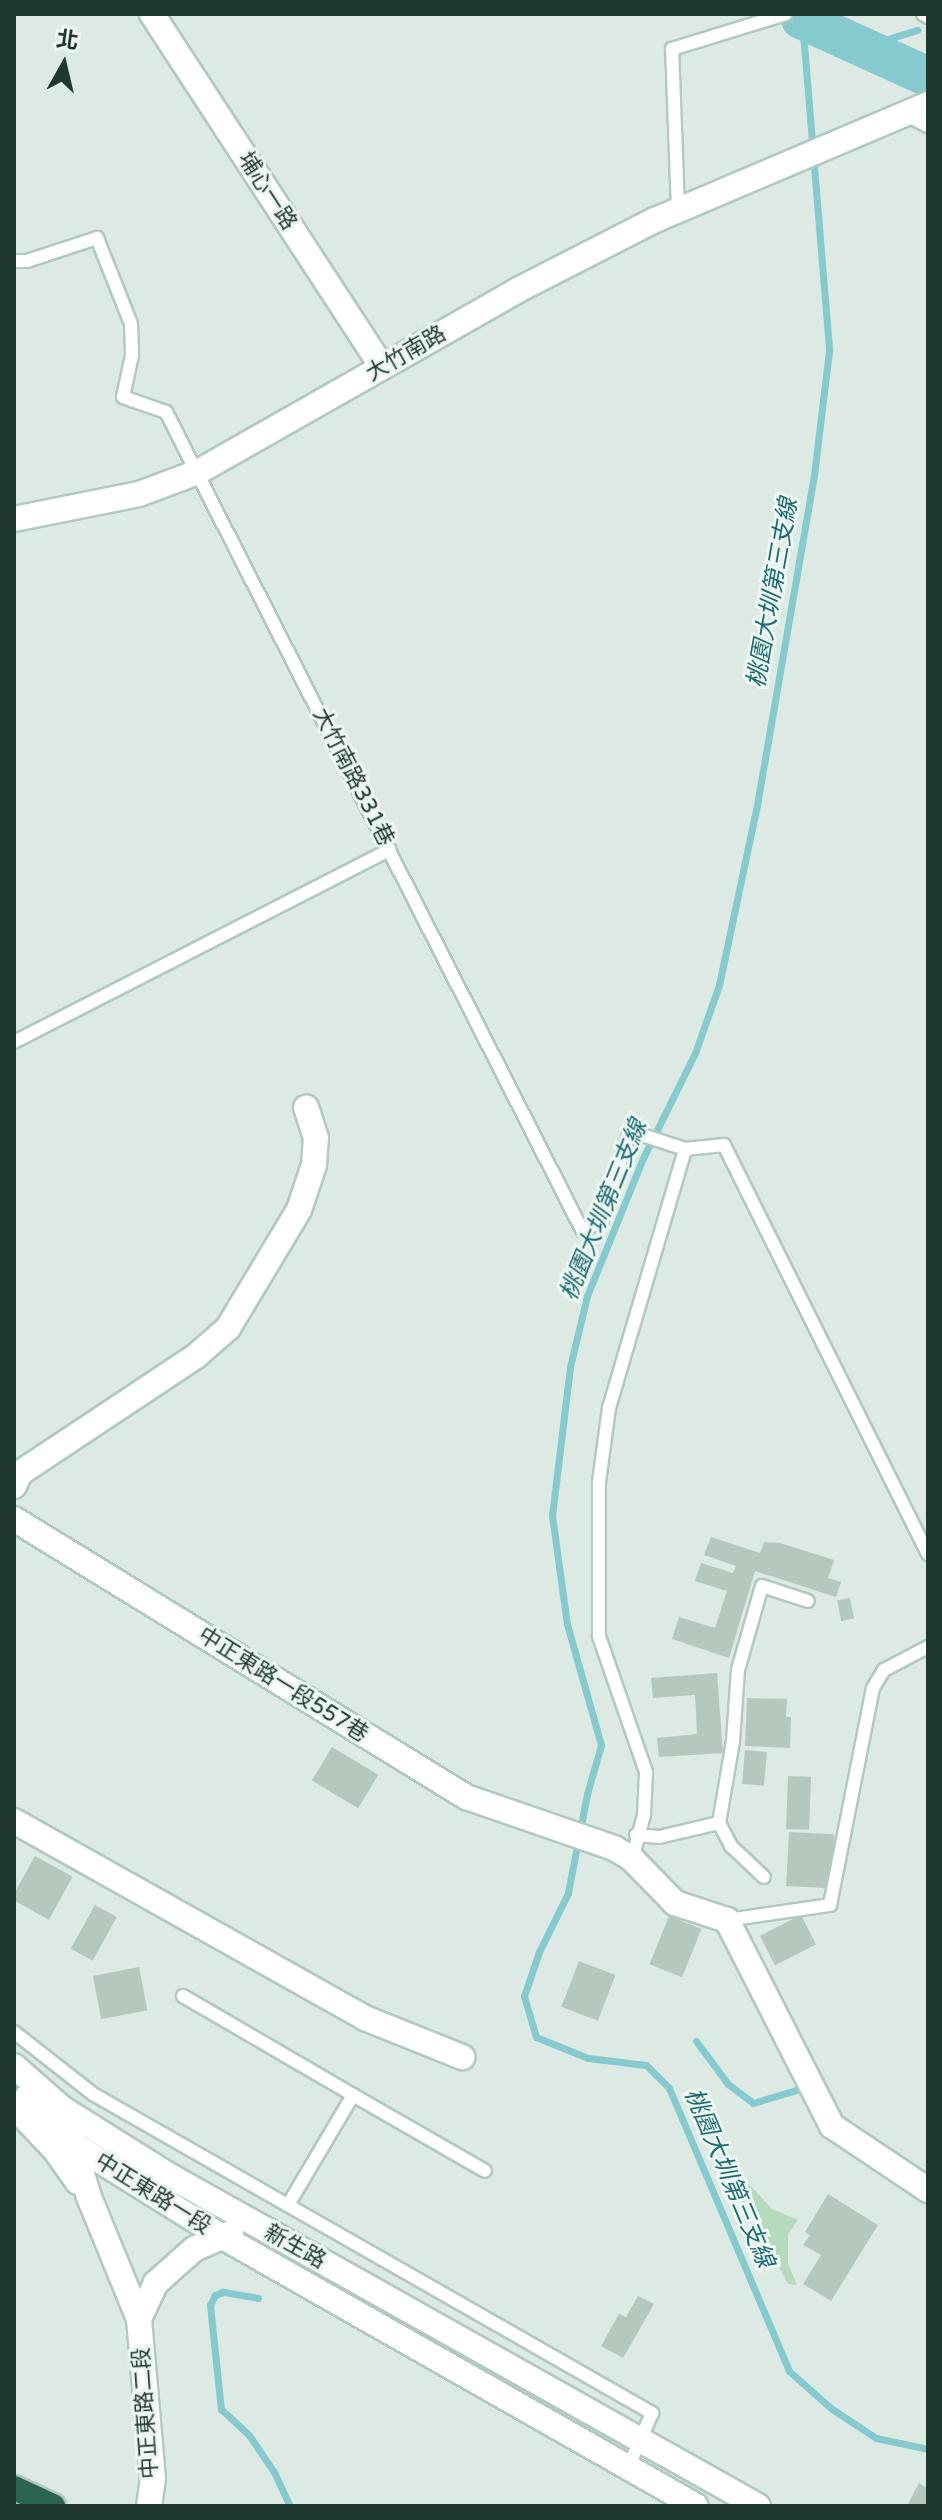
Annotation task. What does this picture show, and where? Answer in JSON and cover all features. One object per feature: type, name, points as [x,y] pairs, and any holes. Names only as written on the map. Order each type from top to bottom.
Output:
[{"type":"highway","points":[[14,2488],[53,2506]]},
{"type":"street","name":"埔心一路","points":[[152,14],[382,367]]},
{"type":"street","name":"大竹南路","points":[[14,519],[139,494],[198,472],[516,291],[678,210],[835,143],[918,113]]},
{"type":"street","points":[[14,1486],[20,1473],[196,1356],[228,1328],[299,1210],[314,1165],[316,1138],[306,1108]]},
{"type":"street","name":"中正東路一段557巷","points":[[14,1519],[466,1797],[623,1854]]},
{"type":"street","points":[[14,1821],[365,2018],[462,2057]]},
{"type":"street","points":[[623,1854],[675,1903],[727,1920],[832,2126],[928,2190]]},
{"type":"street","name":"中正東路一段","points":[[14,2066],[63,2109],[256,2225]]},
{"type":"street","name":"中正東路一段","points":[[14,2084],[73,2144],[221,2236]]},
{"type":"street","name":"中正東路一段","points":[[63,2109],[89,2197],[139,2319]]},
{"type":"street","name":"中正東路一段","points":[[16,2113],[56,2151],[89,2197]]},
{"type":"street","name":"新生路","points":[[221,2236],[256,2225],[758,2506]]},
{"type":"street","name":"中正東路一段","points":[[139,2319],[156,2283],[194,2249],[221,2236]]},
{"type":"street","name":"新生路","points":[[221,2236],[691,2504]]},
{"type":"street","name":"中正東路二段","points":[[139,2319],[153,2478],[149,2506]]},
{"type":"lane","points":[[678,210],[672,49],[786,14]]},
{"type":"lane","points":[[923,14],[928,17]]},
{"type":"lane","name":"大竹南路331巷","points":[[14,261],[27,261],[97,238],[131,324],[132,355],[123,397],[166,412],[582,1230],[601,1222],[630,1131],[685,1149]]},
{"type":"lane","points":[[14,1042],[390,850]]},
{"type":"lane","points":[[623,1854],[636,1835],[644,1815],[646,1772],[599,1636],[599,1482],[609,1408],[685,1149],[724,1145],[928,1554]]},
{"type":"lane","points":[[764,1877],[731,1846],[719,1823],[733,1741],[738,1670],[762,1586],[808,1601]]},
{"type":"lane","points":[[727,1920],[830,1905],[873,1688],[884,1670],[928,1647]]},
{"type":"lane","points":[[636,1835],[659,1837],[719,1823]]},
{"type":"lane","points":[[183,1996],[485,2171]]},
{"type":"lane","points":[[14,2032],[93,2094],[652,2413],[642,2442],[628,2468]]},
{"type":"lane","points":[[288,2205],[353,2095]]},
{"type":"green space","points":[[739,2180],[747,2182],[772,2209],[798,2220],[788,2234],[788,2264],[797,2285],[788,2284],[739,2194]]},
{"type":"building","points":[[711,1537],[760,1553],[764,1542],[780,1543],[834,1560],[828,1578],[841,1582],[836,1597],[755,1571],[729,1658],[672,1639],[679,1617],[715,1628],[727,1591],[695,1581],[701,1563],[733,1573],[736,1566],[704,1555]]},
{"type":"building","points":[[850,1598],[854,1619],[841,1621],[837,1600]]},
{"type":"building","points":[[717,1673],[723,1753],[659,1757],[657,1738],[697,1734],[695,1695],[653,1698],[651,1678]]},
{"type":"building","points":[[747,1698],[787,1699],[786,1717],[791,1717],[790,1748],[745,1746]]},
{"type":"building","points":[[332,1747],[378,1775],[358,1808],[312,1780]]},
{"type":"building","points":[[745,1750],[767,1752],[764,1786],[742,1784]]},
{"type":"building","points":[[788,1776],[811,1777],[809,1830],[786,1829]]},
{"type":"building","points":[[789,1832],[834,1834],[831,1888],[786,1886]]},
{"type":"building","points":[[35,1856],[73,1877],[49,1920],[14,1900],[14,1894]]},
{"type":"building","points":[[95,1905],[117,1917],[93,1961],[71,1949]]},
{"type":"building","points":[[801,1915],[816,1944],[775,1965],[760,1936]]},
{"type":"building","points":[[669,1916],[701,1929],[682,1977],[650,1964]]},
{"type":"building","points":[[579,1961],[615,1975],[598,2021],[561,2007]]},
{"type":"building","points":[[139,1967],[147,2010],[101,2019],[93,1976]]},
{"type":"building","points":[[828,2194],[878,2225],[831,2301],[803,2284],[821,2255],[803,2245],[810,2235],[805,2232]]},
{"type":"building","points":[[638,2296],[654,2304],[623,2358],[601,2346],[619,2314],[626,2317]]},
{"type":"building","points":[[919,2483],[928,2489],[928,2506],[907,2506]]},
{"type":"waterway","points":[[801,19],[928,77]]},
{"type":"waterway","name":"桃園大圳第三支線","points":[[802,20],[829,351],[814,475],[758,800],[719,985],[695,1053],[643,1158],[587,1296],[570,1367],[552,1515],[567,1624],[601,1745],[587,1794],[568,1893],[539,1952],[524,1996],[536,2037],[588,2058],[646,2065],[669,2088],[789,2371],[832,2409],[876,2438],[928,2449]]},
{"type":"waterway","points":[[862,47],[917,30]]},
{"type":"waterway","points":[[696,2041],[728,2084],[753,2103],[806,2087]]},
{"type":"waterway","points":[[258,2298],[223,2292],[215,2295],[210,2305],[221,2409],[249,2435],[274,2472],[290,2506]]}]
